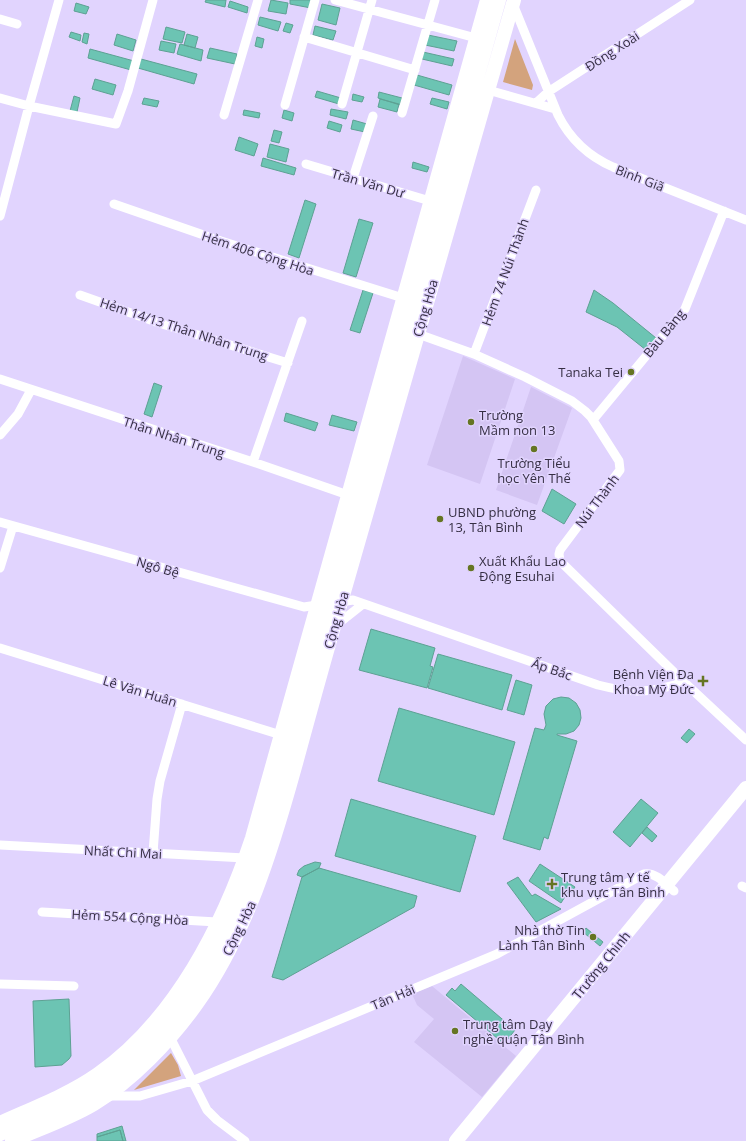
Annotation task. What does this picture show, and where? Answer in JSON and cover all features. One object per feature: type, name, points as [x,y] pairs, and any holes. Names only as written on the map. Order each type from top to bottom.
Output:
[{"type":"main road","name":"Cộng Hòa","points":[[12,1141],[67,1118],[92,1105],[106,1096],[145,1063],[170,1037],[196,1005],[232,945],[252,902],[274,840],[334,627],[329,604],[348,495],[486,0]]},
{"type":"main road","name":"Cộng Hòa","points":[[0,1134],[84,1097],[104,1084],[138,1055],[182,1004],[196,984],[236,910],[257,859],[491,31],[508,1]]},
{"type":"main road","name":"Cộng Hòa","points":[[0,1122],[81,1085],[111,1064],[133,1044],[171,1001],[194,966],[237,881],[252,838],[281,735],[329,604],[418,334],[488,90],[508,1]]},
{"type":"main road","name":"Trường Chinh","points":[[456,1141],[491,1106],[670,888],[746,788]]},
{"type":"main road","name":"Trường Chinh","points":[[670,888],[746,803]]},
{"type":"main road","name":"Trường Chinh","points":[[468,1141],[491,1106]]},
{"type":"street","points":[[0,216],[2,196],[59,0]]},
{"type":"street","points":[[0,98],[28,106],[116,124],[128,91],[153,0]]},
{"type":"street","points":[[224,115],[258,0]]},
{"type":"street","points":[[285,105],[315,0]]},
{"type":"street","points":[[335,0],[476,38]]},
{"type":"street","points":[[342,104],[372,0]]},
{"type":"street","points":[[402,113],[435,0]]},
{"type":"street","name":"Đồng Xoài","points":[[536,104],[548,92],[690,0]]},
{"type":"street","name":"Bình Giã","points":[[508,1],[555,109],[562,123],[579,145],[594,158],[613,167],[746,220]]},
{"type":"street","points":[[0,19],[16,24]]},
{"type":"street","points":[[304,38],[415,70]]},
{"type":"street","points":[[488,90],[555,109]]},
{"type":"street","points":[[353,178],[373,116]]},
{"type":"street","name":"Trần Văn Dư","points":[[306,164],[430,201]]},
{"type":"street","name":"Hẻm 74 Núi Thành","points":[[474,354],[536,190]]},
{"type":"street","name":"Hẻm 406 Cộng Hòa","points":[[114,204],[221,241],[403,298]]},
{"type":"street","name":"Bàu Bàng","points":[[593,420],[685,309],[724,211]]},
{"type":"street","name":"Hẻm 14/13 Thân Nhân Trung","points":[[80,296],[159,323],[288,363]]},
{"type":"street","points":[[253,462],[302,321]]},
{"type":"street","name":"Núi Thành","points":[[418,334],[474,354],[525,377],[568,399],[582,408],[593,420],[619,459],[620,470],[560,550],[559,559],[684,682]]},
{"type":"street","name":"Thân Nhân Trung","points":[[0,379],[253,462],[348,495]]},
{"type":"street","points":[[0,435],[18,414],[31,390]]},
{"type":"street","name":"Ngô Bệ","points":[[0,522],[304,607],[329,604]]},
{"type":"street","points":[[0,568],[13,526]]},
{"type":"street","name":"Ấp Bắc","points":[[329,604],[353,600],[598,685],[614,689],[630,692],[647,692],[684,682]]},
{"type":"street","points":[[334,627],[363,604]]},
{"type":"street","name":"Lê Văn Huân","points":[[0,648],[281,735]]},
{"type":"street","points":[[684,682],[746,740]]},
{"type":"street","points":[[153,853],[157,799],[160,781],[182,704]]},
{"type":"street","name":"Nhất Chi Mai","points":[[0,845],[245,858]]},
{"type":"street","name":"Tân Hải","points":[[106,1096],[140,1096],[192,1081],[497,954],[644,874],[655,875],[670,888]]},
{"type":"street","name":"Hẻm 554 Cộng Hòa","points":[[42,912],[217,922]]},
{"type":"street","points":[[0,984],[74,986]]},
{"type":"street","points":[[170,1037],[205,1107],[211,1114],[245,1141]]},
{"type":"shaded area","points":[[515,39],[533,85],[532,90],[503,82]]},
{"type":"shaded area","name":"Trường Mầm non 13","points":[[463,356],[515,379],[480,484],[427,465]]},
{"type":"shaded area","name":"Trường Tiểu học Yên Thế","points":[[531,387],[572,408],[537,505],[496,490]]},
{"type":"shaded area","name":"Trung tâm Dạy nghề quận Tân Bình","points":[[432,986],[516,1056],[482,1097],[414,1042],[434,1019],[417,1005],[412,994]]},
{"type":"shaded area","points":[[171,1053],[178,1065],[181,1076],[134,1090]]},
{"type":"building","points":[[206,0],[226,0],[225,7],[205,2]]},
{"type":"building","points":[[271,0],[288,3],[286,14],[268,11]]},
{"type":"building","points":[[290,0],[313,0],[311,8],[290,4]]},
{"type":"building","points":[[230,1],[248,7],[247,13],[228,7]]},
{"type":"building","points":[[76,3],[89,7],[86,14],[74,11]]},
{"type":"building","points":[[322,4],[340,8],[336,25],[318,20]]},
{"type":"building","points":[[260,17],[281,22],[278,31],[258,25]]},
{"type":"building","points":[[286,23],[293,25],[290,33],[283,31]]},
{"type":"building","points":[[315,26],[336,31],[333,40],[313,35]]},
{"type":"building","points":[[166,27],[185,32],[182,43],[163,39]]},
{"type":"building","points":[[71,32],[81,35],[80,41],[69,37]]},
{"type":"building","points":[[84,33],[89,34],[87,44],[82,42]]},
{"type":"building","points":[[117,34],[136,40],[133,51],[114,45]]},
{"type":"building","points":[[187,34],[198,37],[195,48],[184,45]]},
{"type":"building","points":[[428,35],[457,41],[454,51],[425,45]]},
{"type":"building","points":[[257,37],[264,39],[262,48],[255,46]]},
{"type":"building","points":[[161,41],[176,44],[174,53],[159,50]]},
{"type":"building","points":[[180,44],[203,50],[201,61],[177,54]]},
{"type":"building","points":[[210,48],[237,54],[235,64],[207,58]]},
{"type":"building","points":[[90,49],[134,61],[131,70],[88,58]]},
{"type":"building","points":[[423,52],[454,59],[452,66],[422,59]]},
{"type":"building","points":[[141,59],[197,74],[194,84],[138,68]]},
{"type":"building","points":[[417,75],[452,85],[449,95],[414,85]]},
{"type":"building","points":[[95,79],[116,85],[113,95],[92,89]]},
{"type":"building","points":[[317,91],[341,98],[339,104],[315,97]]},
{"type":"building","points":[[379,92],[402,98],[400,105],[378,98]]},
{"type":"building","points":[[353,94],[364,97],[362,102],[352,100]]},
{"type":"building","points":[[74,96],[80,98],[77,112],[70,111]]},
{"type":"building","points":[[144,98],[159,101],[157,107],[142,104]]},
{"type":"building","points":[[432,98],[449,102],[447,109],[430,104]]},
{"type":"building","points":[[380,99],[399,104],[397,112],[378,107]]},
{"type":"building","points":[[331,109],[348,112],[346,119],[330,115]]},
{"type":"building","points":[[244,110],[260,113],[259,118],[243,115]]},
{"type":"building","points":[[284,110],[294,113],[292,121],[282,118]]},
{"type":"building","points":[[353,120],[367,124],[365,132],[351,129]]},
{"type":"building","points":[[329,121],[342,125],[340,132],[327,128]]},
{"type":"building","points":[[274,130],[282,132],[279,143],[271,141]]},
{"type":"building","points":[[239,137],[258,144],[254,156],[235,150]]},
{"type":"building","points":[[270,144],[289,149],[286,162],[267,157]]},
{"type":"building","points":[[263,158],[296,168],[294,175],[261,166]]},
{"type":"building","points":[[413,162],[429,167],[427,172],[412,168]]},
{"type":"building","points":[[305,200],[316,204],[299,258],[288,254]]},
{"type":"building","points":[[359,219],[373,223],[356,277],[343,273]]},
{"type":"building","points":[[363,290],[373,293],[360,333],[350,330]]},
{"type":"building","points":[[594,290],[613,303],[656,338],[646,350],[617,327],[586,312]]},
{"type":"building","points":[[154,383],[162,386],[152,417],[144,414]]},
{"type":"building","points":[[286,413],[318,423],[315,431],[284,421]]},
{"type":"building","points":[[332,415],[357,422],[354,431],[329,425]]},
{"type":"building","points":[[552,489],[576,504],[564,524],[542,511]]},
{"type":"building","points":[[371,629],[435,648],[430,666],[433,667],[427,688],[359,670]]},
{"type":"building","points":[[438,654],[512,675],[502,710],[428,688]]},
{"type":"building","points":[[516,680],[532,685],[524,715],[507,710]]},
{"type":"building","points":[[561,697],[569,698],[576,703],[580,710],[581,718],[579,725],[574,731],[566,734],[557,734],[577,741],[548,839],[544,837],[540,850],[503,839],[535,728],[544,730],[546,725],[544,714],[546,706],[553,699]]},
{"type":"building","points":[[399,708],[515,742],[494,815],[378,781]]},
{"type":"building","points":[[689,729],[695,734],[687,743],[681,738]]},
{"type":"building","points":[[351,799],[476,836],[460,892],[335,856]]},
{"type":"building","points":[[641,799],[658,813],[630,847],[613,832]]},
{"type":"building","points":[[647,827],[657,836],[652,842],[642,833]]},
{"type":"building","points":[[315,862],[321,863],[319,868],[302,877],[297,875],[299,870],[304,866]]},
{"type":"building","name":"Trung tâm Y tế khu vực Tân Bình","points":[[540,864],[575,887],[570,894],[568,892],[561,903],[529,881]]},
{"type":"building","points":[[319,868],[417,896],[414,907],[283,980],[272,977],[302,877]]},
{"type":"building","points":[[518,877],[532,896],[535,894],[561,909],[536,922],[507,883]]},
{"type":"building","name":"Nhà thờ Tin Lành Tân Bình","points":[[586,928],[603,942],[600,946],[583,932]]},
{"type":"building","points":[[461,984],[515,1030],[504,1044],[446,995],[452,988],[455,991]]},
{"type":"building","points":[[69,999],[71,1056],[62,1065],[35,1067],[33,1001]]},
{"type":"building","points":[[122,1126],[126,1141],[123,1141],[120,1130],[97,1137],[97,1134]]},
{"type":"building","points":[[120,1130],[123,1141],[97,1141],[97,1137]]},
{"type":"place","name":"Tanaka Tei","points":[[631,372]]},
{"type":"place","name":"Trường Mầm non 13","points":[[471,422]]},
{"type":"place","name":"Trường Tiểu học Yên Thế","points":[[534,449]]},
{"type":"place","name":"UBND phường 13, Tân Bình","points":[[440,519]]},
{"type":"place","name":"Xuất Khẩu Lao Động Esuhai","points":[[471,568]]},
{"type":"place","name":"Bệnh Viện Đa Khoa Mỹ Đức","points":[[703,681]]},
{"type":"place","name":"Trung tâm Y tế khu vực Tân Bình","points":[[552,884]]},
{"type":"place","name":"Nhà thờ Tin Lành Tân Bình","points":[[593,937]]},
{"type":"place","name":"Trung tâm Dạy nghề quận Tân Bình","points":[[455,1031]]}]
